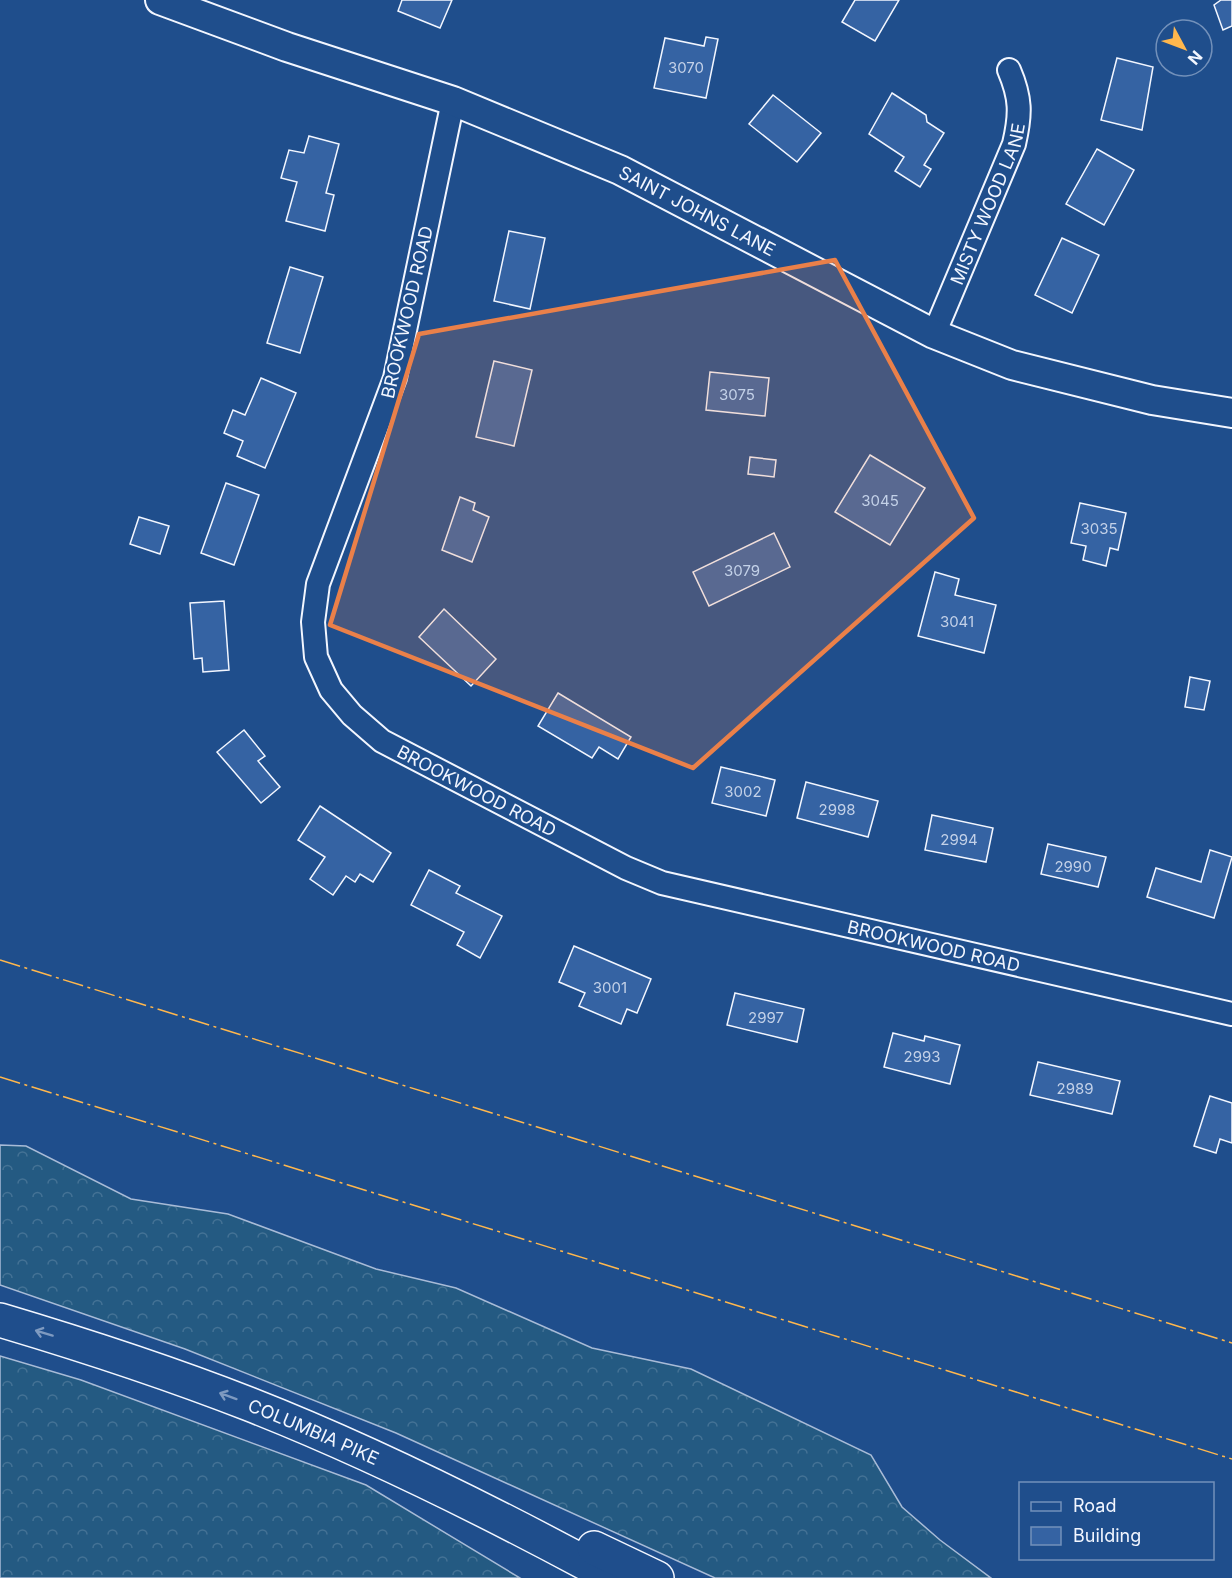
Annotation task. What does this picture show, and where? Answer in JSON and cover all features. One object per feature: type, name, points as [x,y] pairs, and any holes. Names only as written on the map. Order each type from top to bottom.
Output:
[{"type":"highway","name":"COLUMBIA PIKE","points":[[0,1320],[111,1354],[250,1404],[417,1476],[613,1578]]},
{"type":"highway","points":[[417,1476],[569,1536],[657,1578]]},
{"type":"highway","points":[[562,1551],[601,1578]]},
{"type":"street","name":"SAINT JOHNS LANE","points":[[160,0],[287,47],[453,101],[620,170],[934,334],[1012,365],[1152,400],[1232,413]]},
{"type":"street","name":"MISTY WOOD LANE","points":[[934,334],[1014,144],[1020,118],[1018,92],[1009,70]]},
{"type":"street","name":"BROOKWOOD ROAD","points":[[453,101],[395,378],[318,584],[313,622],[316,657],[331,690],[352,716],[382,741],[627,868],[662,883],[1232,1014]]},
{"type":"highlighted area","points":[[835,260],[974,518],[693,768],[330,625],[419,334]]},
{"type":"green space","points":[[0,1145],[26,1146],[131,1199],[228,1214],[376,1269],[456,1288],[592,1348],[691,1369],[871,1455],[902,1507],[940,1540],[991,1578],[715,1578],[396,1433],[185,1349],[0,1285]]},
{"type":"green space","points":[[0,1356],[81,1380],[366,1485],[520,1578],[0,1578]]},
{"type":"building","points":[[402,0],[452,0],[440,28],[398,11]]},
{"type":"building","points":[[855,0],[899,0],[875,41],[842,22]]},
{"type":"building","points":[[1221,0],[1232,0],[1232,26],[1223,30],[1214,5]]},
{"type":"building","points":[[706,37],[718,39],[706,98],[654,88],[665,38],[704,46]]},
{"type":"building","points":[[1117,58],[1153,67],[1142,130],[1101,120]]},
{"type":"building","points":[[892,93],[926,115],[927,122],[944,133],[924,165],[931,169],[920,187],[895,171],[904,157],[869,134]]},
{"type":"building","points":[[773,95],[821,133],[797,162],[749,124]]},
{"type":"building","points":[[309,136],[339,144],[326,193],[334,195],[325,231],[286,221],[297,182],[281,178],[289,150],[304,153]]},
{"type":"building","points":[[1097,149],[1134,170],[1104,225],[1066,204]]},
{"type":"building","points":[[509,231],[545,238],[530,309],[494,301]]},
{"type":"building","points":[[1062,238],[1099,255],[1072,313],[1035,295]]},
{"type":"building","points":[[290,267],[323,277],[300,353],[267,343]]},
{"type":"building","points":[[494,361],[532,370],[514,446],[476,437]]},
{"type":"building","points":[[710,372],[769,378],[765,416],[706,410]]},
{"type":"building","points":[[261,378],[296,393],[265,468],[237,456],[243,441],[224,433],[233,410],[245,415]]},
{"type":"building","points":[[870,455],[925,488],[890,545],[835,512]]},
{"type":"building","points":[[750,457],[776,460],[774,477],[748,474]]},
{"type":"building","points":[[226,483],[259,495],[234,565],[201,553]]},
{"type":"building","points":[[460,497],[475,503],[473,510],[489,517],[472,562],[442,550]]},
{"type":"building","points":[[1080,503],[1126,513],[1118,550],[1110,548],[1106,566],[1083,560],[1086,546],[1071,543]]},
{"type":"building","points":[[139,517],[169,526],[160,554],[130,544]]},
{"type":"building","points":[[774,533],[790,567],[709,606],[693,572]]},
{"type":"building","points":[[935,572],[959,579],[955,595],[996,605],[984,653],[918,636]]},
{"type":"building","points":[[224,601],[229,670],[203,672],[202,658],[194,659],[190,603]]},
{"type":"building","points":[[444,609],[496,659],[471,686],[419,637]]},
{"type":"building","points":[[1190,677],[1210,681],[1204,710],[1185,707]]},
{"type":"building","points":[[558,693],[631,737],[618,759],[599,747],[592,758],[538,726]]},
{"type":"building","points":[[244,730],[265,756],[258,761],[280,787],[261,803],[217,752]]},
{"type":"building","points":[[721,767],[775,780],[766,816],[712,803]]},
{"type":"building","points":[[806,782],[878,801],[868,837],[797,818]]},
{"type":"building","points":[[320,806],[391,853],[373,882],[360,874],[355,882],[346,876],[333,895],[310,879],[325,857],[298,840]]},
{"type":"building","points":[[932,815],[993,828],[986,862],[925,850]]},
{"type":"building","points":[[1048,844],[1106,857],[1098,887],[1041,874]]},
{"type":"building","points":[[1210,850],[1232,857],[1214,918],[1147,897],[1156,868],[1201,882]]},
{"type":"building","points":[[429,870],[460,886],[456,893],[502,916],[480,958],[457,945],[464,932],[411,905]]},
{"type":"building","points":[[574,946],[651,979],[637,1013],[627,1009],[621,1024],[579,1006],[585,993],[559,982]]},
{"type":"building","points":[[735,993],[804,1009],[797,1042],[727,1025]]},
{"type":"building","points":[[893,1033],[924,1041],[925,1036],[960,1045],[950,1084],[884,1067]]},
{"type":"building","points":[[1038,1062],[1120,1081],[1112,1114],[1030,1095]]},
{"type":"building","points":[[1210,1096],[1232,1103],[1232,1143],[1220,1139],[1216,1153],[1194,1146]]},
{"type":"power","points":[[0,960],[1232,1343]]},
{"type":"power","points":[[0,1077],[1232,1459]]}]
